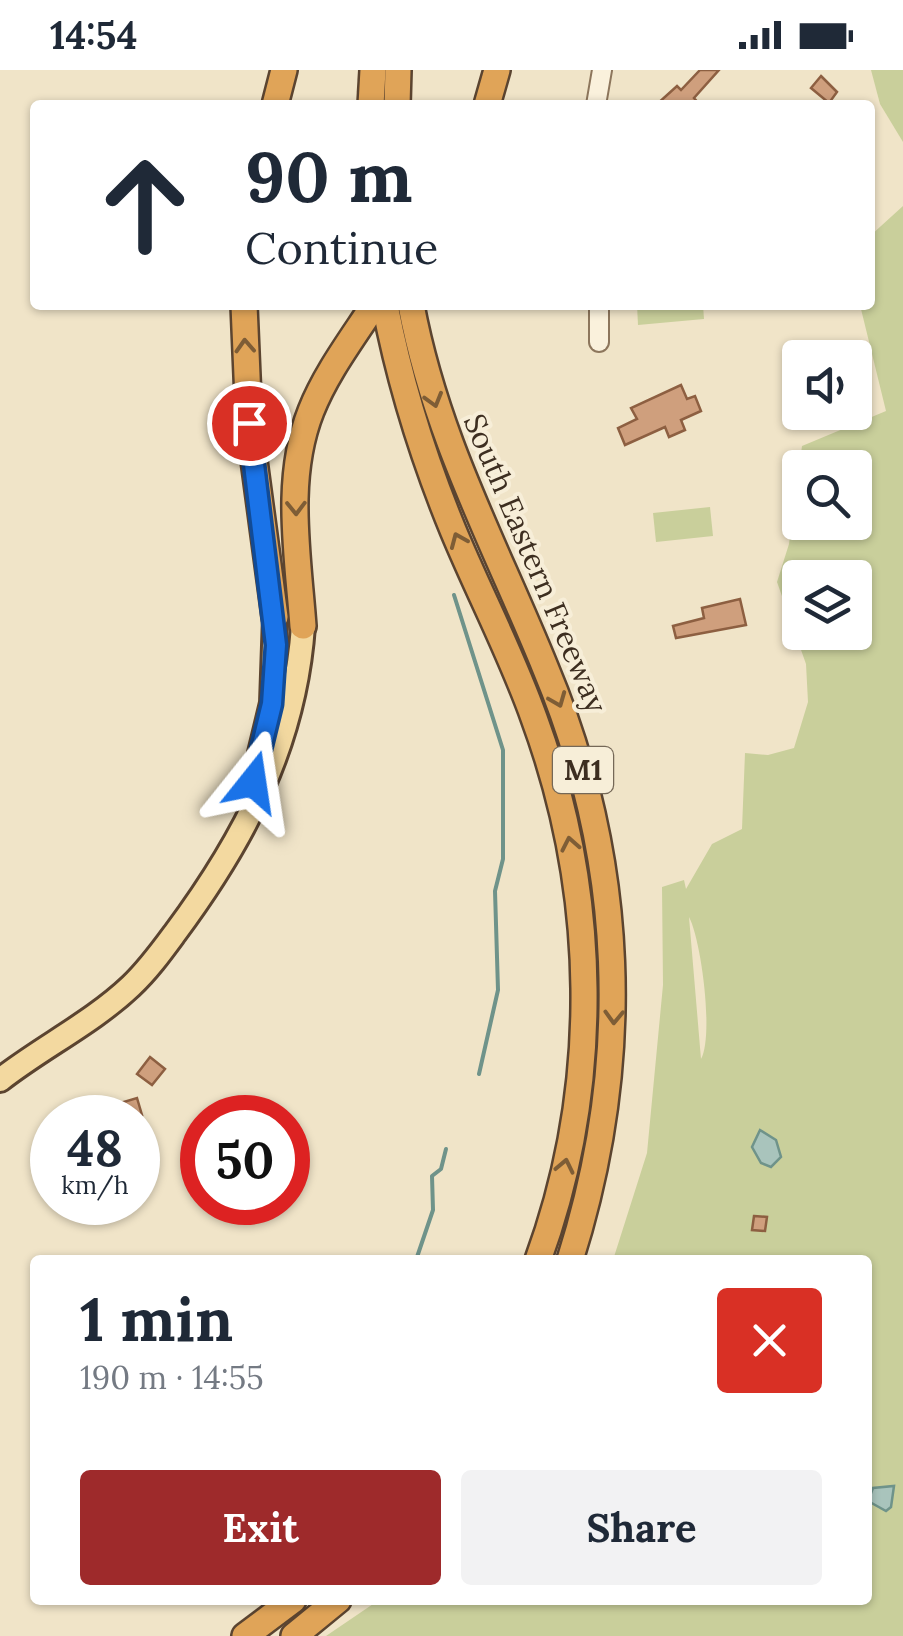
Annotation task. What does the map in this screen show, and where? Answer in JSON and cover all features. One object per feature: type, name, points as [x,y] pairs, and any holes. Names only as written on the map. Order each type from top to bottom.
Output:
[{"type":"highway","points":[[276,100],[284,70]]},
{"type":"highway","points":[[372,100],[373,70]]},
{"type":"highway","points":[[396,100],[398,70]]},
{"type":"highway","points":[[488,100],[497,70]]},
{"type":"highway","points":[[244,310],[249,423],[275,617]]},
{"type":"highway","points":[[302,626],[296,486],[311,412],[371,310]]},
{"type":"highway","name":"South Eastern Freeway","points":[[386,310],[408,406],[430,470],[534,718],[556,783],[572,851],[585,986],[583,1054],[568,1155],[539,1255]]},
{"type":"highway","name":"South Eastern Freeway","points":[[412,310],[453,460],[572,733],[604,862],[614,981],[612,1067],[596,1167],[571,1255]]},
{"type":"highway","points":[[244,1636],[286,1605]]},
{"type":"highway","points":[[294,1636],[332,1605]]},
{"type":"main road","points":[[0,1071],[88,1011],[138,968],[220,858],[253,782],[268,726],[276,669],[275,617]]},
{"type":"main road","points":[[0,1080],[129,988],[156,960],[219,873],[245,830],[278,754],[294,704],[302,626]]},
{"type":"street","points":[[597,100],[602,70]]},
{"type":"street","points":[[598,342],[599,310]]},
{"type":"green space","points":[[871,70],[903,70],[903,142],[880,104]]},
{"type":"green space","points":[[903,206],[903,1636],[326,1636],[372,1605],[872,1605],[872,1255],[615,1255],[647,1153],[663,985],[662,887],[684,880],[686,889],[712,844],[742,829],[745,753],[768,755],[794,748],[808,702],[806,664],[801,650],[872,650],[872,560],[784,560],[790,540],[872,540],[872,450],[801,450],[802,446],[840,430],[872,430],[872,417],[886,411],[872,340],[869,340],[861,310],[875,310],[875,231]],"holes":[[[689,917],[704,987],[706,1030],[701,1059]]]},
{"type":"green space","points":[[637,310],[703,310],[704,319],[638,325]]},
{"type":"green space","points":[[710,507],[713,536],[656,542],[653,513]]},
{"type":"green space","points":[[782,566],[782,596],[777,582]]},
{"type":"water","points":[[760,1130],[776,1140],[781,1157],[771,1167],[761,1163],[752,1147]]},
{"type":"water","points":[[894,1486],[891,1507],[886,1511],[872,1503],[873,1488]]},
{"type":"building","points":[[700,70],[719,70],[696,100],[662,100],[677,86],[681,90]]},
{"type":"building","points":[[821,76],[837,92],[831,100],[825,100],[811,88]]},
{"type":"building","points":[[681,385],[687,399],[695,396],[701,411],[681,420],[685,430],[669,437],[665,427],[625,445],[618,428],[637,419],[631,408]]},
{"type":"building","points":[[740,599],[746,625],[676,638],[673,626],[704,618],[702,608]]},
{"type":"building","points":[[150,1057],[165,1069],[152,1085],[137,1074]]},
{"type":"building","points":[[754,1216],[767,1217],[765,1231],[752,1230]]},
{"type":"waterway","points":[[454,595],[503,750],[503,859],[495,891],[498,990],[479,1074]]},
{"type":"waterway","points":[[418,1255],[433,1210],[432,1176],[441,1169],[446,1149]]},
{"type":"route","points":[[249,423],[276,645],[272,704],[253,782]]}]
